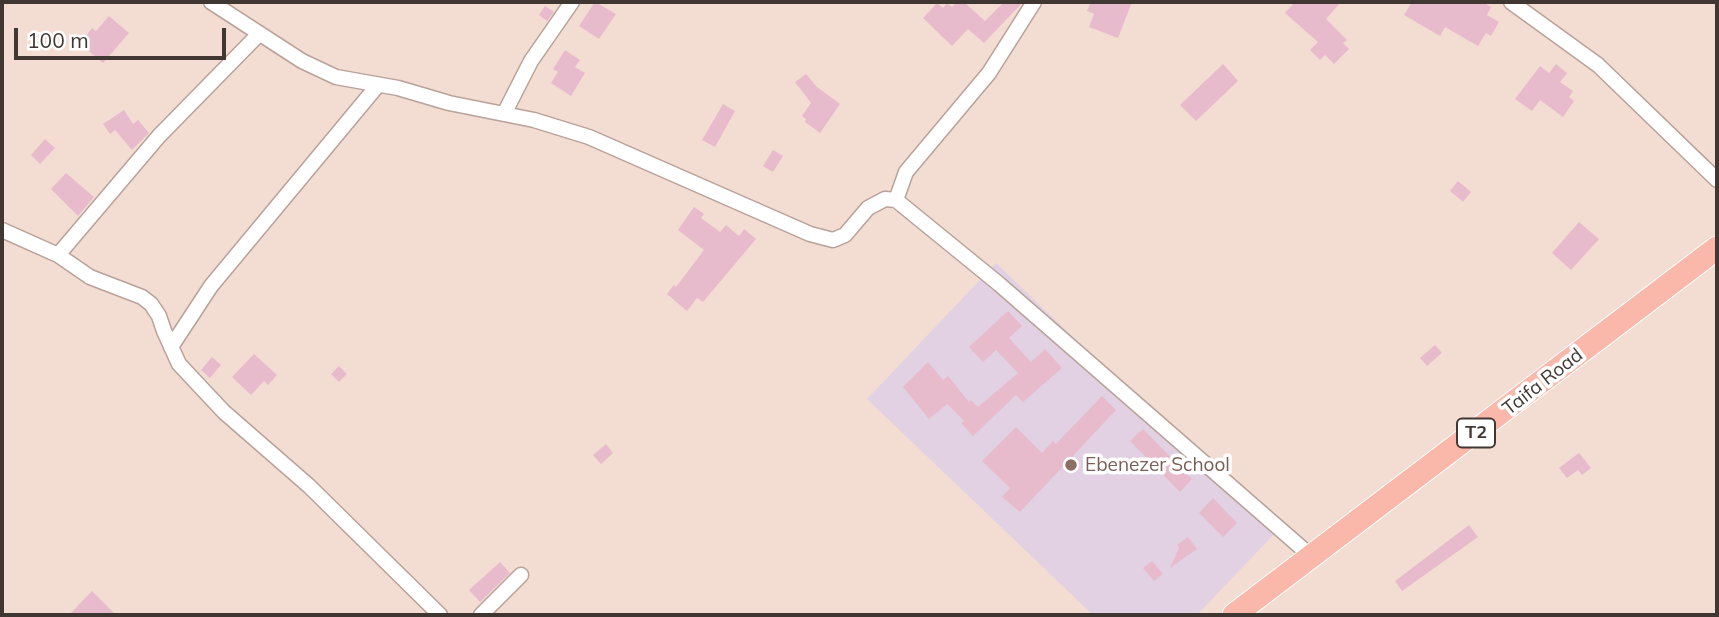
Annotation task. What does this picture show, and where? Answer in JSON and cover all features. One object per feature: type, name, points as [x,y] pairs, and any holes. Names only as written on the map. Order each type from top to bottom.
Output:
[{"type":"highway","name":"Taifa Road","points":[[1234,615],[1717,248]]},
{"type":"street","points":[[211,2],[320,71],[335,77],[398,88],[449,103],[534,120],[589,137],[810,234],[833,240],[845,235],[868,208],[885,198],[896,200],[999,284],[1312,557]]},
{"type":"street","points":[[503,114],[531,61],[572,2]]},
{"type":"street","points":[[896,200],[906,172],[989,73],[1034,2]]},
{"type":"street","points":[[1511,2],[1598,65],[1717,180]]},
{"type":"street","points":[[58,255],[159,136],[259,33]]},
{"type":"street","points":[[171,348],[211,286],[378,85]]},
{"type":"street","points":[[2,230],[58,255],[90,278],[135,294],[151,304],[159,316],[179,364],[224,412],[309,486],[440,615]]},
{"type":"street","points":[[481,615],[521,575]]},
{"type":"shaded area","name":"Ebenezer School","points":[[996,263],[1276,532],[1197,615],[1093,615],[867,399]]},
{"type":"building","points":[[595,2],[616,14],[599,39],[579,26]]},
{"type":"building","points":[[957,2],[964,2],[985,21],[1004,2],[1023,2],[984,43],[968,29],[952,46],[923,18],[937,3],[943,8],[947,3],[952,7]]},
{"type":"building","points":[[1091,2],[1132,2],[1118,38],[1089,27],[1094,14],[1087,11]]},
{"type":"building","points":[[1295,2],[1341,2],[1326,19],[1347,40],[1343,43],[1349,49],[1334,64],[1325,55],[1320,60],[1310,50],[1318,42],[1285,13]]},
{"type":"building","points":[[1412,2],[1483,2],[1491,7],[1487,15],[1499,22],[1491,36],[1486,33],[1478,46],[1445,27],[1440,36],[1404,15]]},
{"type":"building","points":[[545,6],[554,12],[547,21],[539,15]]},
{"type":"building","points":[[109,16],[129,33],[103,63],[80,44],[92,28],[96,31]]},
{"type":"building","points":[[565,50],[580,60],[575,67],[585,73],[571,96],[551,83],[558,72],[553,69]]},
{"type":"building","points":[[1223,64],[1238,81],[1196,121],[1180,105]]},
{"type":"building","points":[[1556,64],[1567,73],[1560,82],[1573,91],[1569,97],[1574,101],[1563,117],[1540,100],[1532,111],[1515,99],[1540,66],[1549,73]]},
{"type":"building","points":[[806,74],[817,87],[840,104],[820,133],[805,122],[806,119],[802,116],[811,103],[795,82]]},
{"type":"building","points":[[723,104],[735,111],[715,147],[702,140]]},
{"type":"building","points":[[124,110],[133,124],[138,120],[149,133],[132,150],[115,130],[110,134],[103,124]]},
{"type":"building","points":[[45,139],[55,148],[40,164],[31,155]]},
{"type":"building","points":[[773,150],[783,156],[773,172],[763,166]]},
{"type":"building","points":[[66,173],[94,197],[78,216],[51,189]]},
{"type":"building","points":[[1458,181],[1471,192],[1463,202],[1450,191]]},
{"type":"building","points":[[694,207],[704,214],[701,218],[720,232],[726,225],[739,236],[744,229],[756,239],[703,302],[697,298],[687,311],[667,294],[674,285],[676,287],[704,250],[678,230]]},
{"type":"building","points":[[1579,222],[1599,239],[1571,270],[1552,253]]},
{"type":"building","points":[[1008,311],[1022,326],[1009,338],[1031,362],[1045,349],[1062,368],[1023,402],[1016,395],[973,436],[961,423],[964,421],[947,404],[929,419],[903,387],[928,362],[943,380],[948,376],[969,402],[971,400],[978,407],[1018,373],[996,350],[983,362],[969,347]]},
{"type":"building","points":[[1435,345],[1442,353],[1427,366],[1420,358]]},
{"type":"building","points":[[254,354],[277,375],[268,385],[264,381],[251,395],[232,377]]},
{"type":"building","points":[[212,357],[221,365],[210,378],[201,370]]},
{"type":"building","points":[[339,366],[347,374],[339,382],[331,374]]},
{"type":"building","points":[[1102,396],[1116,410],[1020,512],[1002,497],[1010,488],[982,461],[1016,427],[1042,453],[1053,441],[1056,444]]},
{"type":"building","points":[[1143,429],[1192,479],[1180,492],[1130,441]]},
{"type":"building","points":[[606,444],[613,453],[601,464],[593,455]]},
{"type":"building","points":[[1579,453],[1591,468],[1582,475],[1578,470],[1567,478],[1559,468]]},
{"type":"building","points":[[1213,498],[1237,523],[1223,537],[1199,513]]},
{"type":"building","points":[[1469,525],[1478,537],[1402,591],[1395,581]]},
{"type":"building","points":[[1188,537],[1197,549],[1170,568],[1179,548],[1177,545]]},
{"type":"building","points":[[1152,561],[1163,574],[1154,581],[1143,568]]},
{"type":"building","points":[[500,562],[510,573],[480,602],[469,590]]},
{"type":"building","points":[[92,591],[116,615],[69,615]]},
{"type":"place","name":"Ebenezer School","points":[[1071,465]]}]
